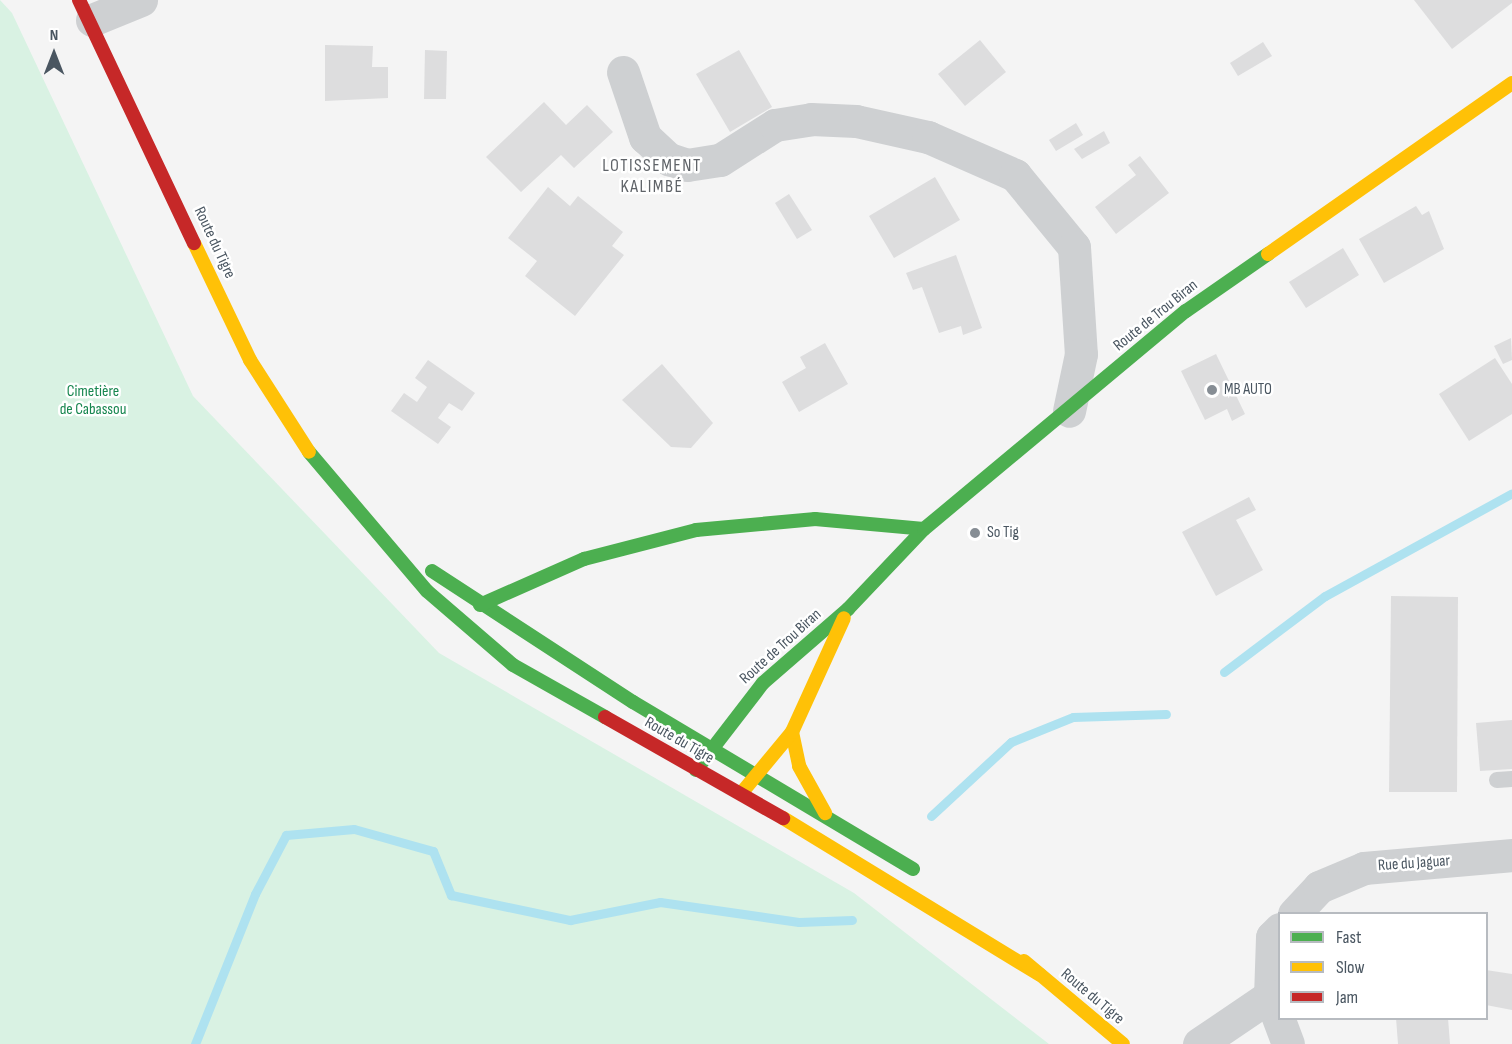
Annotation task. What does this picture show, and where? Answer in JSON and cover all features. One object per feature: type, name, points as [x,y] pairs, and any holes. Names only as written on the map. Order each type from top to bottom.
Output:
[{"type":"main road","name":"Route du Tigre","points":[[85,10],[250,360],[289,428],[427,591],[513,665],[898,884],[1040,975]]},
{"type":"main road","name":"Route de Trou Biran","points":[[696,770],[710,745],[763,683],[848,609],[924,529],[1069,411],[1186,311],[1512,83]]},
{"type":"main road","name":"Route du Tigre","points":[[338,488],[440,577],[480,605],[825,813],[930,881]]},
{"type":"main road","points":[[480,605],[593,556],[696,530],[815,519],[924,529]]},
{"type":"main road","name":"Route de Trou Biran","points":[[740,795],[792,732],[848,609]]},
{"type":"main road","points":[[792,732],[799,766],[825,813]]},
{"type":"main road","name":"Route du Tigre","points":[[964,908],[1123,1044]]},
{"type":"street","points":[[85,10],[141,0]]},
{"type":"street","points":[[623,72],[645,137],[669,159],[687,165],[720,160],[775,125],[811,119],[856,121],[928,137],[1016,175],[1074,247],[1081,354],[1069,411]]},
{"type":"street","name":"Rue du Jaguar","points":[[1296,912],[1319,887],[1364,868],[1512,855]]},
{"type":"street","points":[[1278,931],[1272,937],[1270,996],[1278,1017]]},
{"type":"street","points":[[1199,1044],[1270,996]]},
{"type":"street","points":[[1279,1020],[1288,1044]]},
{"type":"green space","name":"Cimetière de Cabassou","points":[[0,0],[12,13],[193,396],[439,653],[854,893],[1049,1044],[0,1044]]},
{"type":"building","points":[[1414,0],[1512,0],[1512,3],[1452,49]]},
{"type":"building","points":[[980,40],[1006,72],[965,106],[938,74]]},
{"type":"building","points":[[1263,42],[1272,56],[1238,76],[1230,63]]},
{"type":"building","points":[[325,45],[373,46],[372,67],[388,67],[388,98],[325,101]]},
{"type":"building","points":[[425,50],[447,51],[446,99],[424,99]]},
{"type":"building","points":[[739,50],[772,107],[730,132],[696,74]]},
{"type":"building","points":[[544,102],[566,125],[587,105],[613,132],[574,168],[561,155],[521,192],[486,157]]},
{"type":"building","points":[[1076,123],[1083,135],[1056,151],[1049,140]]},
{"type":"building","points":[[1104,131],[1110,143],[1082,159],[1074,149]]},
{"type":"building","points":[[1140,156],[1169,193],[1116,234],[1095,207],[1136,175],[1128,165]]},
{"type":"building","points":[[935,177],[960,220],[894,258],[869,216]]},
{"type":"building","points":[[548,187],[570,206],[578,196],[623,232],[612,246],[624,255],[575,316],[525,276],[537,261],[508,238]]},
{"type":"building","points":[[789,194],[812,230],[797,239],[775,203]]},
{"type":"building","points":[[1416,206],[1422,215],[1429,211],[1444,249],[1384,283],[1359,239]]},
{"type":"building","points":[[1343,248],[1359,275],[1306,308],[1289,282]]},
{"type":"building","points":[[956,255],[982,328],[963,335],[961,326],[939,333],[922,287],[913,290],[906,273]]},
{"type":"building","points":[[1511,338],[1512,360],[1503,364],[1494,346]]},
{"type":"building","points":[[825,343],[848,384],[799,412],[782,382],[806,368],[800,357]]},
{"type":"building","name":"MB AUTO","points":[[1216,354],[1245,414],[1232,421],[1227,409],[1205,420],[1181,371]]},
{"type":"building","points":[[1495,358],[1512,384],[1512,414],[1469,441],[1439,394]]},
{"type":"building","points":[[428,360],[475,393],[462,411],[449,403],[438,418],[451,427],[438,444],[391,411],[404,393],[417,402],[427,387],[415,378]]},
{"type":"building","points":[[662,364],[713,423],[691,448],[671,447],[622,400]]},
{"type":"building","points":[[1249,497],[1256,510],[1236,520],[1263,570],[1216,596],[1182,532]]},
{"type":"building","points":[[1391,596],[1458,597],[1457,792],[1389,792]]},
{"type":"building","points":[[1512,720],[1512,769],[1480,771],[1476,723]]},
{"type":"building","points":[[1488,970],[1512,974],[1512,1010],[1488,1005]]},
{"type":"building","points":[[1396,1020],[1448,1020],[1450,1044],[1398,1044]]},
{"type":"waterway","points":[[1224,672],[1325,596],[1512,493]]},
{"type":"waterway","points":[[931,816],[1011,742],[1073,717],[1166,714]]},
{"type":"waterway","points":[[195,1044],[255,894],[286,835],[354,829],[433,851],[451,895],[570,920],[660,902],[799,922],[852,920]]},
{"type":"traffic: fast","points":[[696,770],[763,683],[848,609],[924,529],[1186,311],[1268,254]]},
{"type":"traffic: fast","points":[[309,452],[427,591],[513,665],[605,717]]},
{"type":"traffic: fast","points":[[480,605],[584,559],[696,530],[815,519],[924,529]]},
{"type":"traffic: fast","points":[[432,571],[633,702],[913,869]]},
{"type":"traffic: slow","points":[[1268,254],[1512,83]]},
{"type":"traffic: slow","points":[[194,243],[250,360],[309,452]]},
{"type":"traffic: slow","points":[[744,790],[792,732],[844,618]]},
{"type":"traffic: slow","points":[[792,732],[799,766],[825,813]]},
{"type":"traffic: slow","points":[[783,818],[1040,975]]},
{"type":"traffic: slow","points":[[1024,961],[1123,1044]]},
{"type":"traffic: jam","points":[[79,0],[194,243]]},
{"type":"traffic: jam","points":[[605,717],[783,818]]},
{"type":"place","name":"MB AUTO","points":[[1212,390]]},
{"type":"place","name":"So Tig","points":[[975,533]]},
{"type":"district","name":"LOTISSEMENT KALIMBÉ","points":[[652,177]]}]
